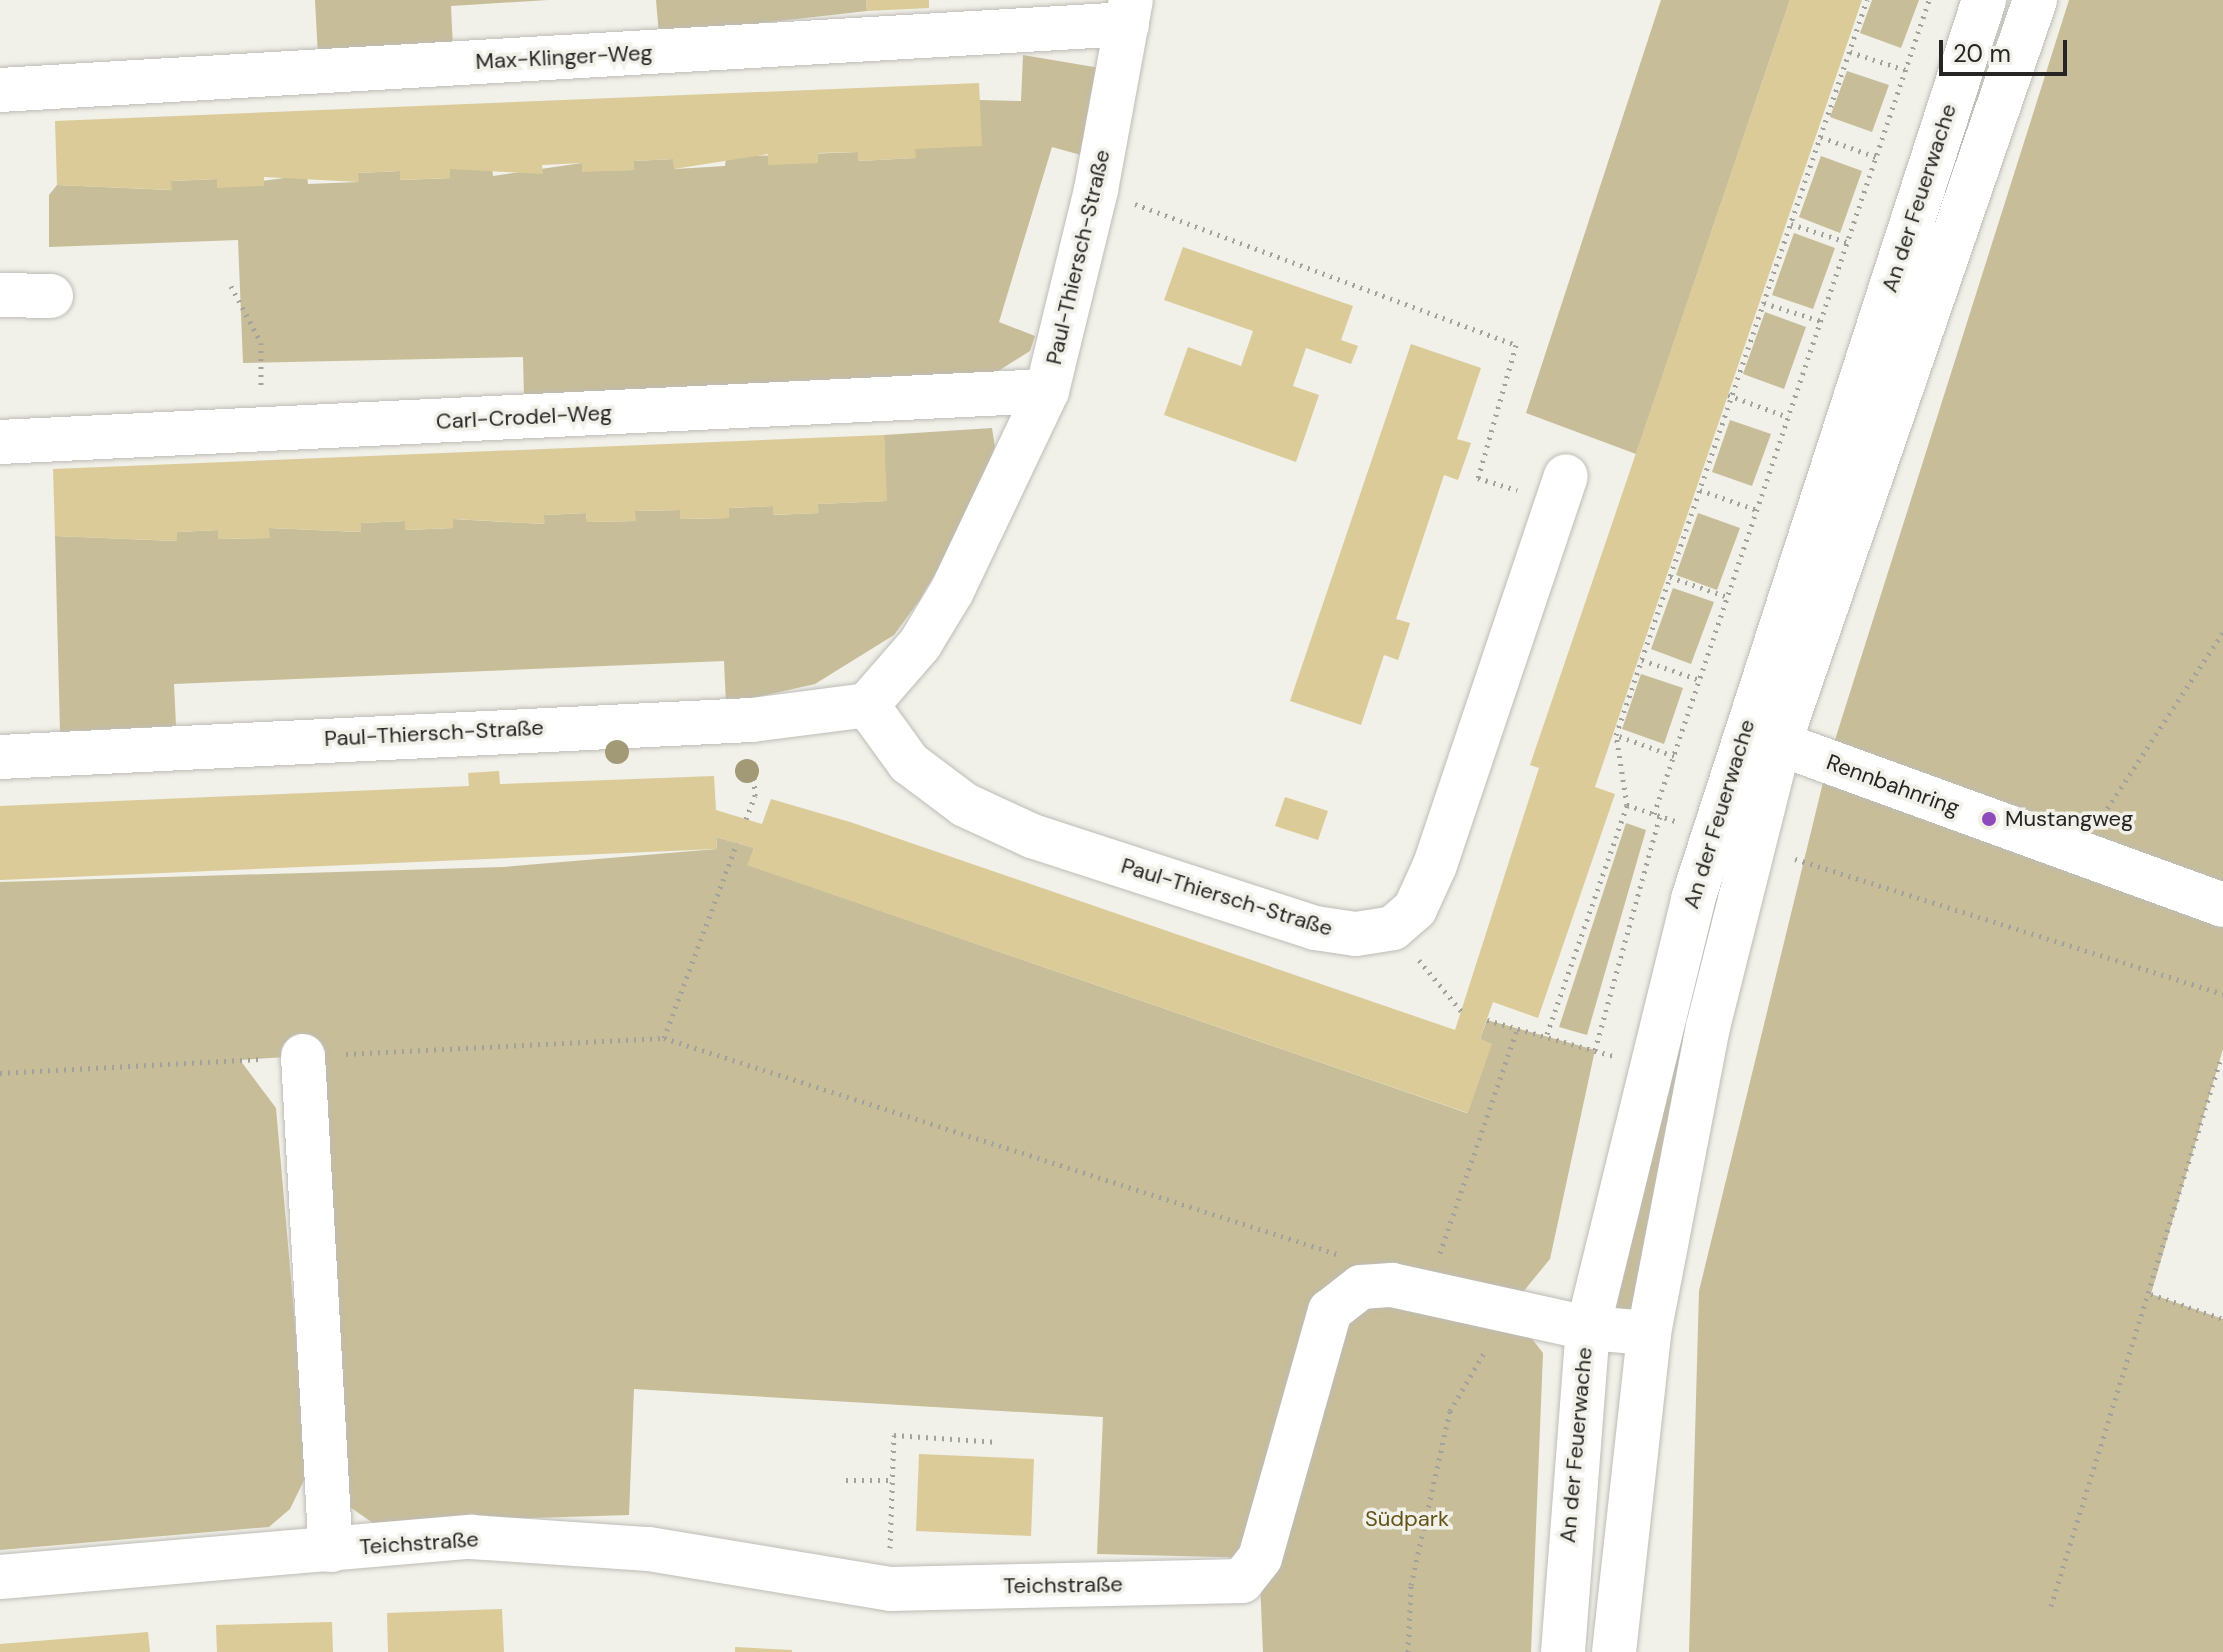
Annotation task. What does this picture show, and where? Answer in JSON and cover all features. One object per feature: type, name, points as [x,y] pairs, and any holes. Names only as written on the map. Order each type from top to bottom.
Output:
[{"type":"street","name":"An der Feuerwache","points":[[1614,1652],[1649,1333],[1708,1027],[1754,845],[1761,737],[1984,0]]},
{"type":"street","name":"An der Feuerwache","points":[[1563,1652],[1588,1328],[1713,833],[1761,737],[2035,0]]},
{"type":"street","name":"Max-Klinger-Weg","points":[[0,90],[1129,12]]},
{"type":"street","name":"Paul-Thiersch-Straße","points":[[0,757],[752,720],[867,705],[920,644],[952,591],[1047,391],[1096,190],[1129,12]]},
{"type":"street","points":[[0,295],[51,296]]},
{"type":"street","name":"Carl-Crodel-Weg","points":[[0,442],[1047,391]]},
{"type":"street","points":[[1393,928],[1415,909],[1435,865],[1562,489]]},
{"type":"street","name":"Paul-Thiersch-Straße","points":[[867,705],[909,763],[965,805],[1032,836],[1315,928],[1356,934],[1393,928]]},
{"type":"street","name":"Rennbahnring","points":[[1761,737],[2223,905]]},
{"type":"street","name":"Teichstraße","points":[[303,1056],[331,1550]]},
{"type":"street","points":[[1361,1287],[1427,1292],[1588,1328],[1649,1333]]},
{"type":"street","name":"Teichstraße","points":[[0,1577],[471,1537],[790,1560],[890,1589],[1242,1581],[1260,1558],[1330,1311],[1361,1287]]},
{"type":"path","points":[[1547,1034],[1627,805],[1616,735],[1867,0]]},
{"type":"path","points":[[1595,1050],[1674,756],[1929,0]]},
{"type":"path","points":[[1850,52],[1906,70]]},
{"type":"path","points":[[1820,137],[1876,157]]},
{"type":"path","points":[[1096,190],[1516,345],[1478,478],[1562,489]]},
{"type":"path","points":[[1791,224],[1847,242]]},
{"type":"path","points":[[231,286],[261,343],[262,430]]},
{"type":"path","points":[[1764,303],[1821,321]]},
{"type":"path","points":[[1730,396],[1788,417]]},
{"type":"path","points":[[1700,490],[1757,510]]},
{"type":"path","points":[[1670,577],[1728,597]]},
{"type":"path","points":[[2082,852],[2223,632]]},
{"type":"path","points":[[1642,660],[1700,680]]},
{"type":"path","points":[[1616,735],[1674,756]]},
{"type":"path","points":[[746,819],[755,796]]},
{"type":"path","points":[[1627,805],[1713,833]]},
{"type":"path","points":[[664,1038],[737,843]]},
{"type":"path","points":[[1754,845],[2223,994]]},
{"type":"path","points":[[1393,928],[1461,1011]]},
{"type":"path","points":[[1487,1020],[1547,1034],[1651,1069]]},
{"type":"path","points":[[1427,1292],[1518,1027]]},
{"type":"path","points":[[0,1073],[664,1038],[1334,1250],[1361,1287]]},
{"type":"path","points":[[2051,1606],[2151,1294],[2220,1061]]},
{"type":"path","points":[[2151,1294],[2223,1319]]},
{"type":"path","points":[[1408,1652],[1411,1585],[1450,1411],[1509,1309]]},
{"type":"path","points":[[890,1589],[894,1435],[998,1442]]},
{"type":"path","points":[[846,1480],[891,1480]]},
{"type":"green space","points":[[315,0],[548,0],[451,6],[453,49],[318,56]]},
{"type":"green space","points":[[656,0],[866,0],[867,11],[659,35]]},
{"type":"green space","points":[[1661,0],[1790,0],[1636,454],[1526,413]]},
{"type":"green space","points":[[1872,0],[1919,0],[1901,48],[1860,33]]},
{"type":"green space","points":[[2069,0],[2223,0],[2223,1049],[2151,1294],[2223,1319],[2223,1652],[1689,1652],[1699,1291],[1828,762]]},
{"type":"green space","points":[[1023,55],[1100,68],[1081,155],[1052,147],[999,322],[1035,336],[1030,351],[995,373],[524,397],[523,357],[243,363],[238,240],[49,247],[49,195],[57,185],[171,190],[171,181],[217,179],[217,187],[307,175],[308,184],[358,182],[358,173],[400,171],[401,180],[450,178],[450,169],[492,167],[493,176],[582,163],[582,171],[634,170],[634,161],[673,159],[675,169],[725,166],[726,157],[858,152],[859,161],[915,158],[915,149],[979,100],[1021,101]]},
{"type":"green space","points":[[1847,71],[1889,85],[1872,132],[1830,117]]},
{"type":"green space","points":[[1821,156],[1862,171],[1840,233],[1799,217]]},
{"type":"green space","points":[[1794,233],[1835,248],[1813,309],[1772,295]]},
{"type":"green space","points":[[1765,312],[1806,327],[1784,389],[1743,374]]},
{"type":"green space","points":[[1730,420],[1771,434],[1752,486],[1712,472]]},
{"type":"green space","points":[[992,428],[995,447],[962,529],[919,601],[894,635],[815,684],[726,704],[724,661],[174,684],[176,726],[60,732],[55,536],[176,541],[177,532],[218,530],[219,539],[269,538],[269,528],[360,532],[361,523],[405,521],[406,530],[453,528],[453,519],[544,524],[544,515],[586,513],[587,522],[635,521],[635,511],[680,510],[681,519],[729,518],[729,508],[773,506],[774,515],[818,513],[818,504],[886,501],[884,435]]},
{"type":"green space","points":[[1698,513],[1740,528],[1717,590],[1676,575]]},
{"type":"green space","points":[[1673,588],[1714,602],[1691,664],[1651,649]]},
{"type":"green space","points":[[1641,674],[1683,688],[1664,744],[1622,729]]},
{"type":"green space","points":[[1626,823],[1646,830],[1587,1035],[1559,1027]]},
{"type":"green space","name":"Südpark","points":[[716,837],[754,848],[748,865],[1467,1113],[1491,1044],[1480,1039],[1487,1020],[1595,1050],[1550,1259],[1509,1309],[1543,1353],[1531,1652],[1263,1652],[1259,1558],[1097,1554],[1103,1417],[634,1389],[629,1515],[373,1523],[344,1503],[302,1056],[240,1060],[276,1108],[308,1472],[290,1509],[269,1527],[0,1550],[0,882],[503,867],[717,849]]},
{"type":"green space","points":[[1720,853],[1741,860],[1634,1310],[1609,1309]]},
{"type":"building","points":[[866,0],[929,0],[929,8],[867,11]]},
{"type":"building","points":[[1790,0],[1862,0],[1595,787],[1615,794],[1538,1018],[1493,1002],[1480,1039],[1492,1044],[1468,1113],[747,865],[754,848],[716,837],[717,849],[0,880],[0,806],[469,786],[468,773],[499,771],[500,784],[714,776],[716,810],[762,824],[771,799],[850,822],[1455,1030],[1539,768],[1530,765]]},
{"type":"building","points":[[979,83],[982,146],[915,149],[916,158],[858,161],[858,152],[818,153],[818,163],[768,165],[768,154],[674,169],[673,159],[634,161],[634,170],[582,172],[582,163],[542,165],[543,174],[450,169],[450,178],[400,180],[400,171],[358,173],[359,182],[264,177],[264,186],[217,188],[217,179],[171,181],[172,190],[57,185],[55,121]]},
{"type":"building","points":[[1183,247],[1353,306],[1341,340],[1358,346],[1351,364],[1306,348],[1293,386],[1319,395],[1296,462],[1164,415],[1188,347],[1241,366],[1253,331],[1164,300]]},
{"type":"building","points":[[1411,344],[1481,368],[1457,439],[1471,443],[1458,480],[1444,475],[1396,619],[1410,623],[1404,642],[1398,660],[1384,655],[1361,725],[1290,701]]},
{"type":"building","points":[[884,435],[887,501],[818,504],[819,513],[773,515],[773,506],[729,508],[729,518],[680,519],[680,510],[635,511],[636,521],[587,522],[586,513],[544,515],[545,524],[453,519],[453,528],[405,530],[405,521],[361,523],[361,532],[269,528],[270,538],[218,539],[218,530],[177,532],[177,541],[55,536],[53,469]]},
{"type":"building","points":[[1285,797],[1328,811],[1318,840],[1275,826]]},
{"type":"building","points":[[919,1454],[1034,1459],[1031,1536],[916,1531]]},
{"type":"building","points":[[502,1609],[504,1652],[388,1652],[387,1613]]},
{"type":"building","points":[[332,1622],[333,1652],[217,1652],[216,1625]]},
{"type":"building","points":[[148,1632],[150,1652],[0,1652],[0,1644]]},
{"type":"building","points":[[735,1647],[792,1650],[792,1652],[735,1652]]},
{"type":"place","name":"Mustangweg","points":[[1989,819]]}]
